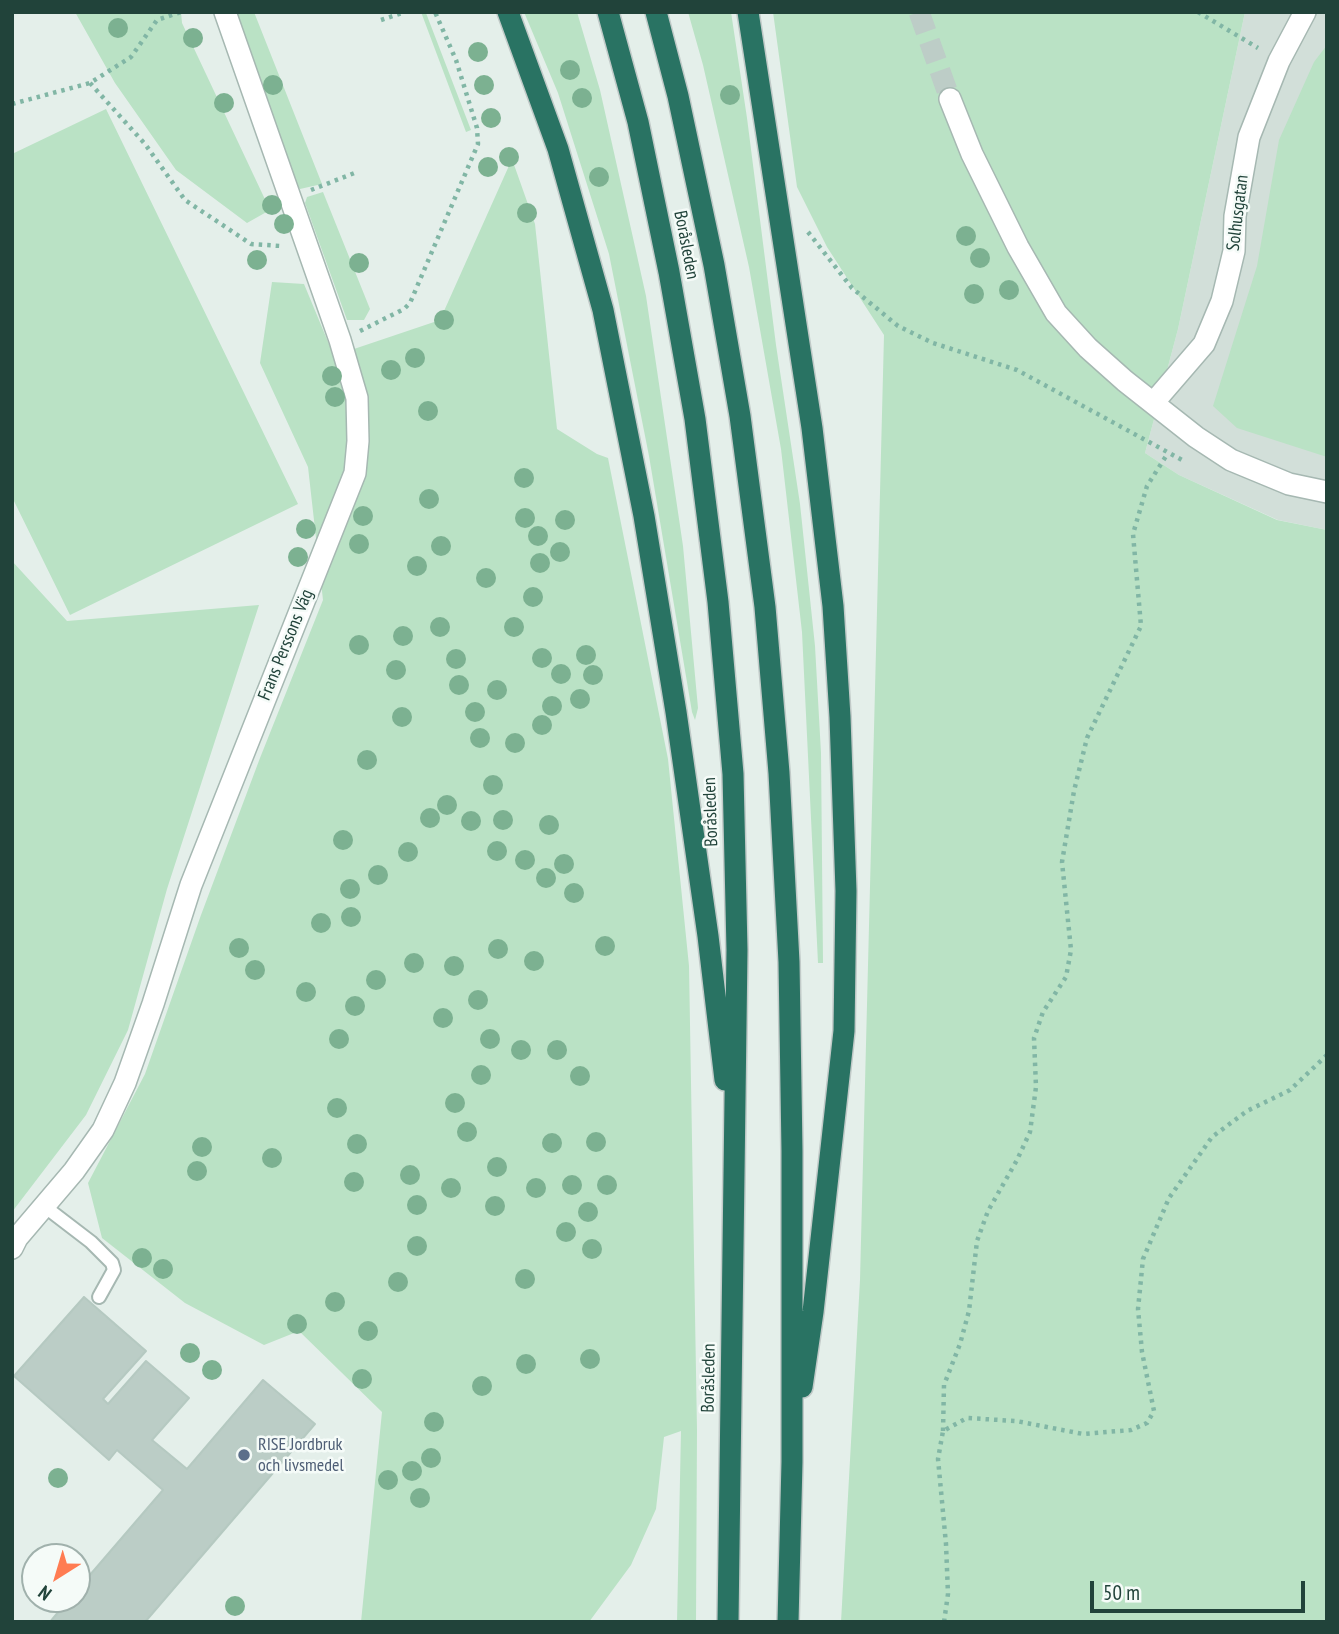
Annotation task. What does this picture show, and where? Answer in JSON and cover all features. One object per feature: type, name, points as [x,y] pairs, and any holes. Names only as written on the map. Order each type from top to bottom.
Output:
[{"type":"highway","points":[[508,12],[558,149],[603,310],[644,516],[676,712],[706,923],[735,1169]]},
{"type":"highway","name":"Boråsleden","points":[[608,12],[638,122],[669,272],[695,419],[719,602],[733,774],[737,950],[728,1622]]},
{"type":"highway","name":"Boråsleden","points":[[656,12],[678,96],[714,265],[740,416],[765,607],[779,774],[789,962],[792,1462],[788,1622]]},
{"type":"highway","points":[[748,12],[812,428],[833,606],[846,877],[844,1031],[813,1312],[792,1462]]},
{"type":"street","name":"Frans Perssons Väg","points":[[12,1248],[17,1238],[74,1171],[103,1129],[125,1083],[191,885],[355,473],[358,441],[357,398],[340,340],[225,12]]},
{"type":"street","name":"Solhusgatan","points":[[1154,402],[1203,344],[1222,301],[1234,251],[1235,216],[1249,137],[1279,61],[1305,12]]},
{"type":"street","points":[[950,99],[972,154],[1055,313],[1088,348],[1125,382],[1196,437],[1231,460],[1289,484],[1327,492]]},
{"type":"lane","points":[[44,1206],[91,1242],[112,1263],[114,1270],[99,1297]]},
{"type":"path","points":[[12,104],[90,83],[131,57],[157,20],[181,12]]},
{"type":"path","points":[[381,20],[405,12]]},
{"type":"path","points":[[340,340],[404,309],[410,303],[456,190],[478,144],[477,128],[456,61],[435,12]]},
{"type":"path","points":[[1198,12],[1279,61]]},
{"type":"path","points":[[90,83],[145,144],[185,200],[251,244],[308,248]]},
{"type":"path","points":[[291,198],[357,172]]},
{"type":"path","points":[[807,230],[832,266],[852,288],[898,326],[933,343],[1017,370],[1187,463]]},
{"type":"path","points":[[944,1622],[948,1594],[947,1556],[938,1459],[943,1431],[944,1385],[969,1311],[977,1241],[988,1211],[1030,1132],[1036,1087],[1034,1038],[1043,1012],[1066,977],[1071,950],[1062,862],[1074,791],[1087,738],[1141,626],[1133,534],[1147,486],[1168,453]]},
{"type":"path","points":[[943,1431],[967,1418],[1016,1421],[1083,1434],[1131,1430],[1147,1423],[1154,1411],[1142,1352],[1138,1309],[1143,1259],[1169,1198],[1212,1137],[1247,1111],[1290,1090],[1327,1055]]},
{"type":"shaded area","points":[[1245,12],[1327,12],[1327,530],[1278,520],[1179,475],[1145,453],[1178,329]]},
{"type":"green space","points":[[75,12],[181,12],[182,23],[270,210],[247,223],[176,170],[115,83]]},
{"type":"green space","points":[[236,12],[254,12],[322,184],[300,189],[297,186]]},
{"type":"green space","points":[[421,12],[426,13],[471,130],[466,132]]},
{"type":"green space","points":[[524,12],[577,12],[600,90],[646,296],[683,546],[698,708],[695,720],[649,456],[609,254],[558,93]]},
{"type":"green space","points":[[688,12],[731,12],[747,118],[776,345],[800,504],[815,646],[821,753],[823,963],[818,963],[802,632],[781,449],[749,267],[703,65]]},
{"type":"green space","points":[[773,12],[1245,12],[1178,329],[1145,453],[1179,475],[1277,520],[1327,530],[1327,1622],[841,1622],[860,1280],[884,335],[827,247],[797,187]]},
{"type":"green space","points":[[1327,45],[1327,457],[1237,428],[1213,406],[1257,266],[1279,140],[1314,62]]},
{"type":"green space","points":[[106,109],[298,504],[70,615],[12,497],[12,154]]},
{"type":"green space","points":[[512,159],[535,224],[557,429],[608,458],[668,759],[689,966],[697,1430],[696,1622],[677,1622],[681,1431],[664,1437],[656,1509],[631,1565],[589,1622],[361,1622],[382,1412],[299,1331],[264,1345],[185,1303],[102,1238],[88,1183],[145,1074],[201,915],[323,600],[308,467],[260,363],[272,282],[304,284],[331,349],[351,350],[440,320]]},
{"type":"green space","points":[[323,192],[370,309],[364,320],[347,320],[305,203],[307,197]]},
{"type":"green space","points":[[12,561],[67,621],[259,605],[167,889],[128,1030],[86,1115],[12,1212]]},
{"type":"building","name":"RISE Jordbruk och livsmedel","points":[[84,1297],[146,1351],[103,1399],[108,1404],[146,1361],[189,1398],[152,1440],[187,1469],[263,1380],[315,1424],[145,1622],[50,1622],[57,1613],[91,1613],[91,1574],[163,1490],[117,1450],[109,1460],[14,1376]]},
{"type":"tunnel","points":[[919,12],[950,99]]},
{"type":"place","name":"RISE Jordbruk och livsmedel","points":[[244,1455]]}]
